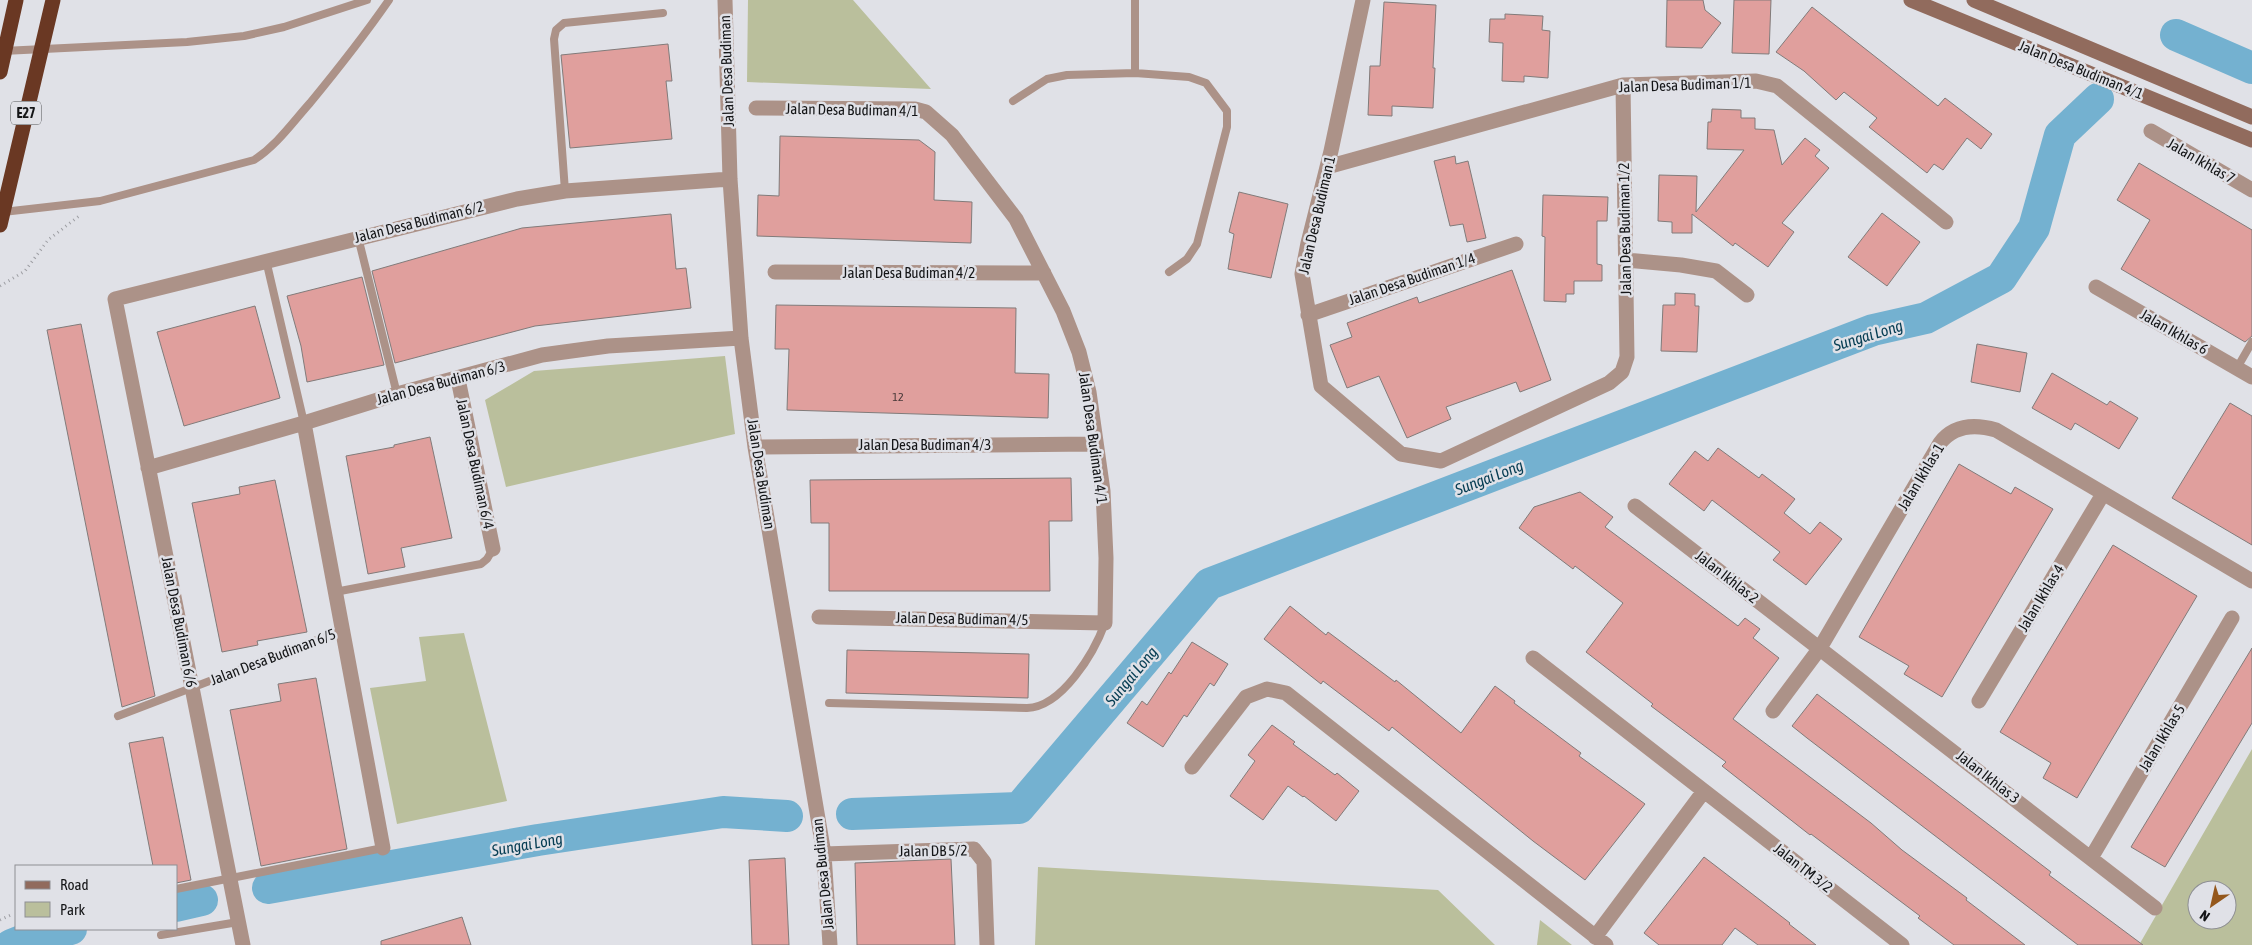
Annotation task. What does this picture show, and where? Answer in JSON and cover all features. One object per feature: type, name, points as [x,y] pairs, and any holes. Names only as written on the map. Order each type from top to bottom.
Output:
[{"type":"highway","points":[[0,72],[16,0]]},
{"type":"highway","name":"E27","points":[[0,225],[53,0]]},
{"type":"street","name":"Jalan Desa Budiman","points":[[725,0],[730,179],[741,338],[755,447],[824,854],[830,945]]},
{"type":"street","name":"Jalan Desa Budiman 1","points":[[1363,0],[1327,167],[1303,262],[1302,287],[1321,386],[1401,454]]},
{"type":"street","name":"Jalan Desa Budiman 4/1","points":[[1911,0],[2252,140]]},
{"type":"street","name":"Jalan Desa Budiman 4/1","points":[[1974,0],[2252,117]]},
{"type":"street","name":"Jalan Desa Budiman 1/1","points":[[1327,167],[1624,85],[1756,81],[1777,86],[1946,222]]},
{"type":"street","name":"Jalan Desa Budiman 1/2","points":[[1401,454],[1442,461],[1609,383],[1622,372],[1627,357],[1624,85]]},
{"type":"street","name":"Jalan Desa Budiman 4/1","points":[[756,108],[908,108],[926,112],[952,135],[1016,219],[1063,311],[1079,352],[1089,392],[1102,491],[1106,558],[1105,623]]},
{"type":"street","name":"Jalan Ikhlas 7","points":[[2151,131],[2252,190]]},
{"type":"street","name":"Jalan Desa Budiman 6/2","points":[[115,299],[504,202],[565,191],[730,179]]},
{"type":"street","name":"Jalan Desa Budiman 1/4","points":[[1308,315],[1516,244]]},
{"type":"street","points":[[1626,260],[1681,265],[1716,271],[1747,295]]},
{"type":"street","name":"Jalan Desa Budiman 4/2","points":[[775,272],[1044,273]]},
{"type":"street","name":"Jalan Ikhlas 6","points":[[2096,287],[2252,377]]},
{"type":"street","name":"Jalan Desa Budiman 6/6","points":[[115,299],[243,945]]},
{"type":"street","name":"Jalan Desa Budiman 6/3","points":[[148,468],[397,394],[570,350],[741,338]]},
{"type":"street","name":"Jalan Desa Budiman 6/4","points":[[458,379],[493,548]]},
{"type":"street","name":"Jalan Desa Budiman 6/5","points":[[304,423],[342,630]]},
{"type":"street","name":"Jalan Ikhlas 1","points":[[1773,711],[1820,648],[1940,443],[1951,432],[1967,427],[1996,430],[2252,580]]},
{"type":"street","name":"Jalan Desa Budiman 4/3","points":[[755,447],[1095,444]]},
{"type":"street","name":"Jalan Ikhlas 4","points":[[1979,701],[2103,494]]},
{"type":"street","name":"Jalan Ikhlas 2","points":[[1635,506],[1820,648]]},
{"type":"street","name":"Jalan Desa Budiman 4/5","points":[[819,617],[1105,623]]},
{"type":"street","name":"Jalan Ikhlas 5","points":[[2091,858],[2232,618]]},
{"type":"street","points":[[342,630],[383,848]]},
{"type":"street","name":"Jalan Ikhlas 3","points":[[1820,648],[2155,908]]},
{"type":"street","name":"Jalan TM 3/2","points":[[1533,658],[1902,945]]},
{"type":"street","points":[[1192,767],[1246,697],[1268,689],[1286,694],[1600,941],[1704,790]]},
{"type":"street","name":"Jalan DB 5/2","points":[[824,854],[974,849],[982,856],[984,862],[988,945]]},
{"type":"lane","points":[[0,52],[187,42],[244,36],[292,25],[367,0]]},
{"type":"lane","points":[[0,212],[100,201],[254,160],[269,150],[360,42],[390,0]]},
{"type":"lane","points":[[1135,0],[1135,73]]},
{"type":"lane","points":[[565,191],[554,39],[556,30],[564,23],[663,13]]},
{"type":"lane","points":[[1013,100],[1047,79],[1068,74],[1135,73],[1198,79],[1206,83],[1227,111],[1227,127],[1197,244],[1187,259],[1169,272]]},
{"type":"lane","points":[[358,237],[397,394]]},
{"type":"lane","points":[[266,260],[304,423]]},
{"type":"lane","points":[[2237,368],[2252,342]]},
{"type":"lane","points":[[336,592],[481,564],[487,559],[493,548]]},
{"type":"lane","points":[[829,702],[1027,708],[1042,706],[1057,695],[1090,655],[1105,623]]},
{"type":"lane","name":"Jalan Desa Budiman 6/5","points":[[118,716],[342,630]]},
{"type":"lane","points":[[178,888],[383,848]]},
{"type":"lane","points":[[161,935],[238,922]]},
{"type":"path","points":[[0,286],[24,271],[48,240],[100,201]]},
{"type":"path","points":[[0,920],[13,914]]},
{"type":"green space","points":[[748,0],[853,0],[931,89],[747,82]]},
{"type":"green space","points":[[725,356],[735,434],[506,487],[485,400],[534,371]]},
{"type":"green space","points":[[464,633],[507,801],[397,824],[370,688],[426,681],[419,637]]},
{"type":"green space","points":[[2252,749],[2252,945],[2139,945]]},
{"type":"green space","points":[[1038,867],[1438,890],[1495,945],[1035,945]]},
{"type":"green space","points":[[1540,920],[1572,945],[1537,945]]},
{"type":"building","points":[[1667,0],[1703,0],[1705,10],[1721,23],[1702,48],[1666,47]]},
{"type":"building","points":[[1734,0],[1771,0],[1769,54],[1732,53]]},
{"type":"building","points":[[1384,2],[1436,5],[1433,108],[1392,106],[1392,116],[1368,115],[1370,66],[1380,66]]},
{"type":"building","points":[[1812,7],[1938,106],[1945,98],[1992,134],[1981,149],[1967,138],[1943,170],[1934,164],[1927,173],[1869,127],[1877,118],[1844,92],[1836,100],[1804,71],[1776,52]]},
{"type":"building","points":[[1505,14],[1543,16],[1542,30],[1550,31],[1548,78],[1524,76],[1524,82],[1502,81],[1503,43],[1489,42],[1490,19],[1505,19]]},
{"type":"building","points":[[668,44],[672,81],[666,81],[672,139],[570,148],[561,55]]},
{"type":"building","points":[[1712,109],[1741,110],[1741,118],[1755,118],[1755,129],[1774,130],[1782,165],[1805,138],[1820,150],[1815,156],[1829,168],[1782,223],[1794,232],[1768,267],[1735,243],[1733,246],[1692,214],[1692,233],[1672,233],[1672,222],[1658,221],[1659,175],[1697,176],[1696,212],[1744,150],[1707,149],[1708,122],[1711,122]]},
{"type":"building","points":[[780,136],[919,140],[935,152],[934,200],[972,202],[971,243],[757,236],[758,195],[779,196]]},
{"type":"building","points":[[1455,156],[1456,164],[1468,161],[1486,238],[1467,242],[1463,224],[1450,226],[1434,161]]},
{"type":"building","points":[[2139,163],[2252,230],[2252,336],[2245,342],[2121,269],[2150,220],[2117,200]]},
{"type":"building","points":[[1239,192],[1288,204],[1271,278],[1228,269],[1234,234],[1229,232]]},
{"type":"building","points":[[1543,195],[1608,197],[1607,221],[1597,221],[1597,264],[1602,265],[1602,281],[1574,281],[1574,294],[1566,294],[1566,302],[1544,301],[1545,237],[1542,236]]},
{"type":"building","points":[[1882,213],[1920,242],[1887,286],[1848,257]]},
{"type":"building","points":[[671,214],[676,269],[686,268],[691,308],[535,326],[395,363],[372,271],[522,228]]},
{"type":"building","points":[[1512,270],[1551,380],[1520,392],[1516,382],[1446,407],[1451,419],[1407,438],[1379,376],[1347,388],[1330,345],[1352,337],[1347,323],[1417,297],[1419,303]]},
{"type":"building","points":[[362,277],[384,365],[307,382],[301,346],[287,296]]},
{"type":"building","points":[[1675,293],[1695,294],[1695,306],[1699,306],[1697,352],[1661,351],[1663,305],[1675,305]]},
{"type":"building","points":[[776,305],[1016,308],[1015,373],[1049,374],[1048,418],[787,410],[789,349],[775,349]]},
{"type":"building","points":[[255,306],[280,398],[184,426],[157,332]]},
{"type":"building","points":[[81,324],[155,696],[122,707],[47,330]]},
{"type":"building","points":[[1977,344],[2027,353],[2020,392],[1971,382]]},
{"type":"building","points":[[2052,373],[2107,405],[2110,401],[2138,418],[2119,449],[2075,423],[2071,430],[2032,408]]},
{"type":"building","points":[[2230,403],[2252,416],[2252,545],[2172,498]]},
{"type":"building","points":[[430,437],[452,538],[401,548],[405,567],[368,574],[346,456],[394,447],[394,445]]},
{"type":"building","points":[[1718,448],[1759,478],[1762,474],[1795,499],[1784,513],[1810,534],[1820,522],[1842,539],[1806,585],[1773,560],[1780,552],[1712,500],[1704,511],[1669,484],[1695,451],[1708,461]]},
{"type":"building","points":[[1959,464],[2011,494],[2015,487],[2053,509],[1942,697],[1904,674],[1909,666],[1859,637]]},
{"type":"building","points":[[1071,478],[1072,521],[1049,521],[1050,591],[829,591],[829,523],[811,523],[810,480]]},
{"type":"building","points":[[275,480],[307,632],[257,641],[258,645],[222,652],[192,503],[240,494],[239,487]]},
{"type":"building","points":[[1580,492],[1613,517],[1605,527],[1738,626],[1745,618],[1760,629],[1753,638],[1779,658],[1733,719],[1871,823],[1902,850],[1967,898],[1966,900],[2025,945],[1954,945],[1918,918],[1920,916],[1810,835],[1722,766],[1726,762],[1651,706],[1653,704],[1586,652],[1623,603],[1575,566],[1573,569],[1519,528],[1534,507]]},
{"type":"building","points":[[2113,545],[2197,596],[2077,798],[2043,778],[2051,763],[2000,732]]},
{"type":"building","points":[[1290,606],[1326,635],[1328,632],[1395,682],[1396,680],[1461,733],[1495,686],[1515,701],[1514,703],[1581,753],[1579,756],[1645,804],[1585,880],[1533,841],[1392,727],[1389,731],[1323,681],[1321,684],[1264,639]]},
{"type":"building","points":[[1192,642],[1228,664],[1214,686],[1210,683],[1187,717],[1184,715],[1163,747],[1127,723],[1142,701],[1147,705],[1169,672],[1171,674]]},
{"type":"building","points":[[2252,648],[2252,723],[2165,867],[2131,847]]},
{"type":"building","points":[[847,650],[1029,654],[1028,698],[846,693]]},
{"type":"building","points":[[316,678],[347,849],[261,866],[230,710],[281,701],[278,684]]},
{"type":"building","points":[[1817,694],[2051,872],[2049,875],[2143,945],[2078,945],[1807,738],[1792,726]]},
{"type":"building","points":[[1272,725],[1295,742],[1293,744],[1335,775],[1337,773],[1359,791],[1336,821],[1288,786],[1263,820],[1230,796],[1255,761],[1248,755]]},
{"type":"building","points":[[163,737],[191,880],[178,883],[178,865],[153,865],[129,743]]},
{"type":"building","points":[[1704,857],[1816,945],[1758,945],[1735,928],[1722,945],[1659,945],[1644,933]]},
{"type":"building","points":[[785,858],[789,945],[752,945],[749,860]]},
{"type":"building","points":[[951,859],[955,945],[857,945],[855,863]]},
{"type":"building","points":[[462,917],[471,945],[381,945],[381,941]]},
{"type":"waterway","name":"Sungai Long","points":[[2176,35],[2252,68]]},
{"type":"waterway","name":"Sungai Long","points":[[852,814],[1019,808],[1209,584],[1873,330],[1926,318],[2001,278],[2034,228],[2060,135],[2098,99]]},
{"type":"waterway","name":"Sungai Long","points":[[268,888],[538,840],[723,812],[787,816]]},
{"type":"waterway","name":"Sungai Long","points":[[178,906],[202,900]]},
{"type":"waterway","name":"Sungai Long","points":[[11,945],[26,939],[66,930]]}]
